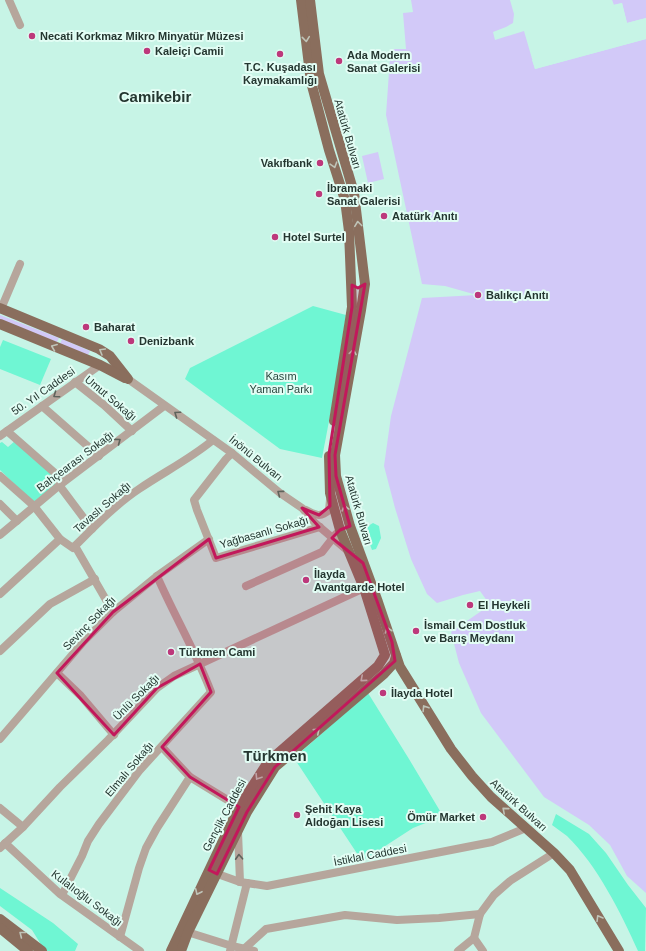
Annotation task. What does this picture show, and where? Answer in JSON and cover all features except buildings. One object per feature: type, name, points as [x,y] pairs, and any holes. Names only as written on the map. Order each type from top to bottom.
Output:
[{"type":"main road","name":"Atatürk Bulvarı","points":[[302,0],[311,82],[344,200],[349,231],[352,307],[329,454],[330,493],[345,528],[363,563],[378,602],[392,664]]},
{"type":"main road","name":"Atatürk Bulvarı","points":[[310,0],[319,74],[354,194],[365,280],[335,455],[336,476],[348,551],[364,588],[385,655],[451,749],[472,776],[491,797],[554,853],[570,870],[619,951]]},
{"type":"main road","points":[[351,272],[355,270],[365,280],[360,287],[352,285]]},
{"type":"main road","name":"İnönü Bulvarı","points":[[0,308],[99,349],[110,356],[128,379]]},
{"type":"main road","name":"İnönü Bulvarı","points":[[0,324],[100,365],[128,379]]},
{"type":"main road","name":"Gençlik Caddesi","points":[[172,951],[184,931],[213,872],[239,807],[268,762],[392,664]]},
{"type":"main road","name":"Gençlik Caddesi","points":[[213,872],[238,832],[247,812],[275,767],[392,664]]},
{"type":"main road","points":[[0,919],[10,925],[42,951]]},
{"type":"main road","points":[[0,928],[28,951]]},
{"type":"main road","name":"Gençlik Caddesi","points":[[181,951],[184,931]]},
{"type":"street","points":[[8,0],[20,25]]},
{"type":"street","points":[[0,308],[20,264]]},
{"type":"street","name":"50. Yıl Caddesi","points":[[0,436],[100,365]]},
{"type":"street","name":"İnönü Bulvarı","points":[[128,379],[232,453],[280,493],[302,508],[332,538],[363,563]]},
{"type":"street","name":"Umut Sokağı","points":[[75,382],[104,405],[132,431]]},
{"type":"street","points":[[42,406],[99,456]]},
{"type":"street","name":"Bahçearası Sokağı","points":[[0,535],[62,483],[164,406]]},
{"type":"street","points":[[7,431],[62,483],[92,529]]},
{"type":"street","name":"Tavaslı Sokağı","points":[[0,476],[34,506],[60,539],[73,548],[118,505],[138,489],[199,451],[213,440]]},
{"type":"street","name":"Yağbasanlı Sokağı","points":[[232,453],[194,500],[216,558],[320,527]]},
{"type":"street","points":[[302,508],[315,515],[326,513],[330,506],[330,493]]},
{"type":"street","points":[[0,504],[17,521]]},
{"type":"street","points":[[246,586],[322,552],[332,538],[345,528]]},
{"type":"street","points":[[0,594],[60,539]]},
{"type":"street","name":"Sevinç Sokağı","points":[[0,739],[84,641],[113,612],[157,576],[209,539]]},
{"type":"street","points":[[75,546],[113,612]]},
{"type":"street","points":[[157,576],[200,664]]},
{"type":"street","points":[[1,648],[50,604],[95,579]]},
{"type":"street","name":"Ünlü Sokağı","points":[[3,846],[60,787],[114,735],[157,688],[174,676],[364,588]]},
{"type":"street","name":"Elmalı Sokağı","points":[[62,896],[88,841],[99,824],[139,771],[211,692],[200,664]]},
{"type":"street","points":[[57,673],[81,696],[114,735]]},
{"type":"street","points":[[162,747],[190,777],[239,807]]},
{"type":"street","points":[[120,937],[146,848],[190,777]]},
{"type":"street","points":[[0,808],[23,827]]},
{"type":"street","name":"İstiklal Caddesi","points":[[213,872],[243,883],[267,886],[484,844],[526,828]]},
{"type":"street","points":[[231,948],[243,883],[238,832]]},
{"type":"street","name":"Kulalıoğlu Sokağı","points":[[3,846],[62,896],[140,951]]},
{"type":"street","points":[[458,951],[474,938],[480,914],[494,895],[510,881],[554,853]]},
{"type":"street","points":[[244,949],[266,929],[345,915],[397,920],[480,914]]},
{"type":"street","points":[[184,931],[231,948],[254,951]]},
{"type":"street","points":[[474,938],[483,951]]},
{"type":"highlighted area","points":[[365,284],[335,455],[336,476],[350,526],[340,530],[332,538],[363,563],[392,642],[395,661],[275,767],[247,812],[217,874],[209,870],[239,807],[190,777],[162,747],[211,692],[200,664],[157,688],[114,735],[57,673],[113,612],[209,539],[216,558],[319,527],[302,508],[319,515],[330,506],[329,454],[352,307],[352,285],[358,288]]},
{"type":"green space","name":"Kasım Yaman Parkı","points":[[313,306],[346,315],[333,400],[322,458],[280,449],[185,379],[190,368]]},
{"type":"green space","points":[[3,340],[51,359],[40,385],[0,369],[0,347]]},
{"type":"green space","points":[[15,441],[60,481],[34,503],[0,470],[0,443],[2,442],[8,447]]},
{"type":"green space","points":[[373,523],[379,526],[381,538],[376,549],[372,550],[365,531],[368,526]]},
{"type":"green space","points":[[368,693],[443,816],[413,828],[362,861],[294,758]]},
{"type":"green space","points":[[556,814],[589,834],[606,853],[646,908],[645,951],[638,951],[616,906],[588,861],[567,836],[552,825]]},
{"type":"green space","points":[[0,888],[53,923],[78,944],[75,951],[45,951],[32,930],[0,906]]},
{"type":"shaded area","points":[[411,0],[510,0],[514,14],[513,23],[493,32],[495,40],[524,31],[535,69],[646,39],[646,893],[627,876],[610,845],[589,825],[544,797],[481,713],[459,663],[451,632],[490,605],[480,591],[437,603],[427,594],[411,559],[395,508],[384,466],[391,416],[422,298],[477,295],[445,286],[422,284],[386,115],[390,58],[393,49],[406,49],[403,13],[413,12]]},
{"type":"shaded area","points":[[612,0],[646,0],[646,18],[627,23],[622,3],[613,5]]},
{"type":"shaded area","points":[[378,152],[384,179],[368,183],[362,156]]},
{"type":"shaded area","points":[[0,315],[59,338],[57,342],[0,320]]},
{"type":"shaded area","points":[[62,339],[90,351],[88,355],[60,344]]},
{"type":"pier","points":[[610,0],[612,0],[614,5],[622,3],[627,23],[646,18],[646,20],[626,25],[621,6],[612,7]]},
{"type":"pier","points":[[646,37],[646,39],[535,69],[532,60],[534,60],[536,67]]},
{"type":"place","name":"Necati Korkmaz Mikro Minyatür Müzesi","points":[[32,36]]},
{"type":"place","name":"Kaleiçi Camii","points":[[147,51]]},
{"type":"place","name":"T.C. Kuşadası Kaymakamlığı","points":[[280,54]]},
{"type":"place","name":"Ada Modern Sanat Galerisi","points":[[339,61]]},
{"type":"place","name":"Vakıfbank","points":[[320,163]]},
{"type":"place","name":"İbramaki Sanat Galerisi","points":[[319,194]]},
{"type":"place","name":"Atatürk Anıtı","points":[[384,216]]},
{"type":"place","name":"Hotel Surtel","points":[[275,237]]},
{"type":"place","name":"Balıkçı Anıtı","points":[[478,295]]},
{"type":"place","name":"Baharat","points":[[86,327]]},
{"type":"place","name":"Denizbank","points":[[131,341]]},
{"type":"place","name":"İlayda Avantgarde Hotel","points":[[306,580]]},
{"type":"place","name":"El Heykeli","points":[[470,605]]},
{"type":"place","name":"İsmail Cem Dostluk ve Barış Meydanı","points":[[416,631]]},
{"type":"place","name":"Türkmen Cami","points":[[171,652]]},
{"type":"place","name":"İlayda Hotel","points":[[383,693]]},
{"type":"place","name":"Şehit Kaya Aldoğan Lisesi","points":[[297,815]]},
{"type":"place","name":"Ömür Market","points":[[483,817]]},
{"type":"district","name":"Camikebir","points":[[155,97]]},
{"type":"district","name":"Türkmen","points":[[275,756]]}]
